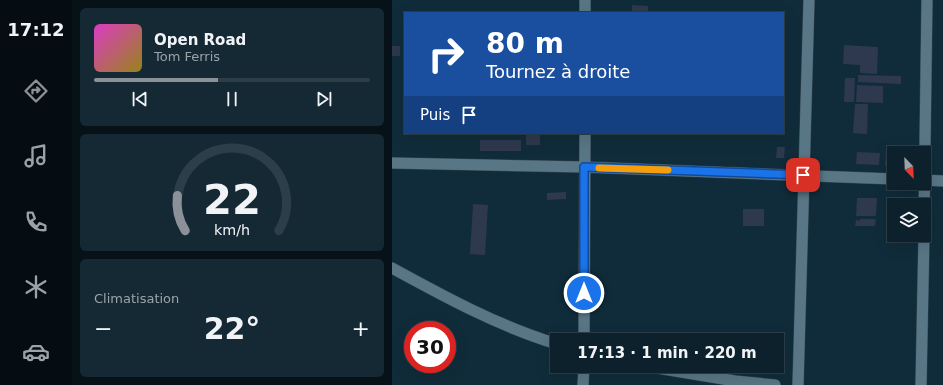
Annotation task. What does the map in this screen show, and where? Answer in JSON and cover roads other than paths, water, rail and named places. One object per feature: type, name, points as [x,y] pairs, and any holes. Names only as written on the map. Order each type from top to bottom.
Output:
[{"type":"street","points":[[585,0],[585,12]]},
{"type":"street","points":[[798,385],[809,0]]},
{"type":"street","points":[[925,146],[927,0]]},
{"type":"street","points":[[584,333],[585,134]]},
{"type":"street","points":[[392,163],[584,167],[887,178]]},
{"type":"street","points":[[931,180],[943,181]]},
{"type":"street","points":[[921,385],[924,242]]},
{"type":"street","points":[[392,268],[448,299],[521,333],[550,342]]},
{"type":"street","points":[[583,385],[584,373]]},
{"type":"street","points":[[682,373],[775,385]]},
{"type":"street","points":[[687,374],[687,385]]}]
